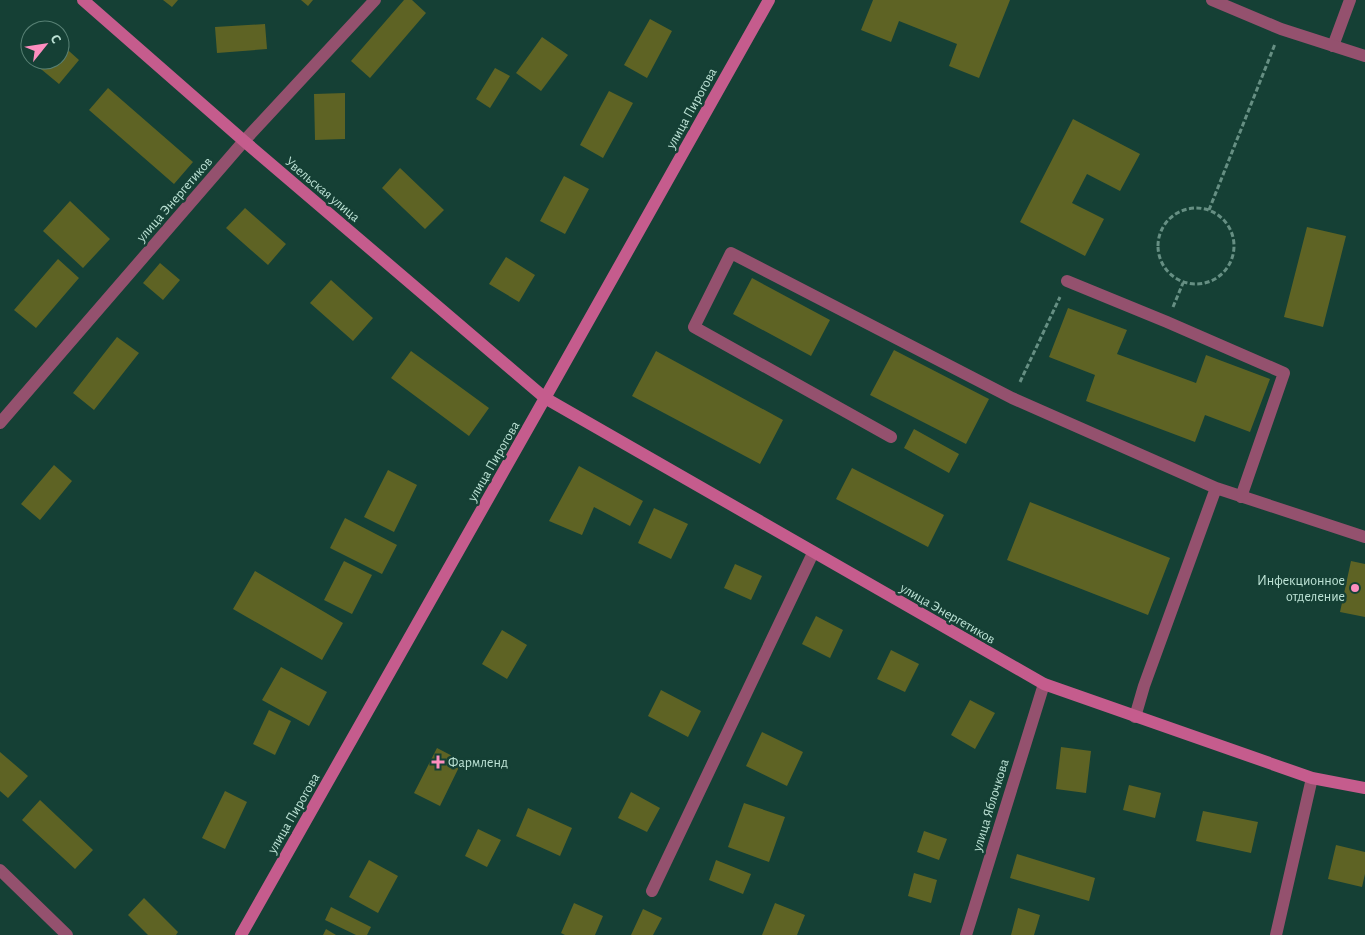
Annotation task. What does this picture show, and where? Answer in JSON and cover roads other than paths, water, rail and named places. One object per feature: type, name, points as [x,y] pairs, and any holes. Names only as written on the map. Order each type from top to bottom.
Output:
[{"type":"street","name":"Увельская улица","points":[[82,0],[545,398]]},
{"type":"street","name":"улица Энергетиков","points":[[0,423],[244,141],[375,0]]},
{"type":"street","name":"улица Пирогова","points":[[241,935],[768,0]]},
{"type":"street","points":[[1212,0],[1281,29],[1365,56]]},
{"type":"street","points":[[1333,46],[1350,0]]},
{"type":"street","points":[[891,437],[694,327],[731,253],[1012,398],[1216,488],[1365,537]]},
{"type":"street","points":[[1067,281],[1284,373],[1241,497]]},
{"type":"street","name":"улица Энергетиков","points":[[545,398],[1044,684],[1312,778],[1365,788]]},
{"type":"street","points":[[1135,717],[1144,686],[1216,488]]},
{"type":"street","points":[[652,891],[813,553]]},
{"type":"street","name":"улица Яблочкова","points":[[966,935],[1044,684]]},
{"type":"street","points":[[1276,935],[1312,778]]},
{"type":"street","points":[[0,870],[67,935]]},
{"type":"place","name":"Инфекционное отделение","points":[[1355,588]]},
{"type":"place","name":"Фармленд","points":[[438,762]]}]
